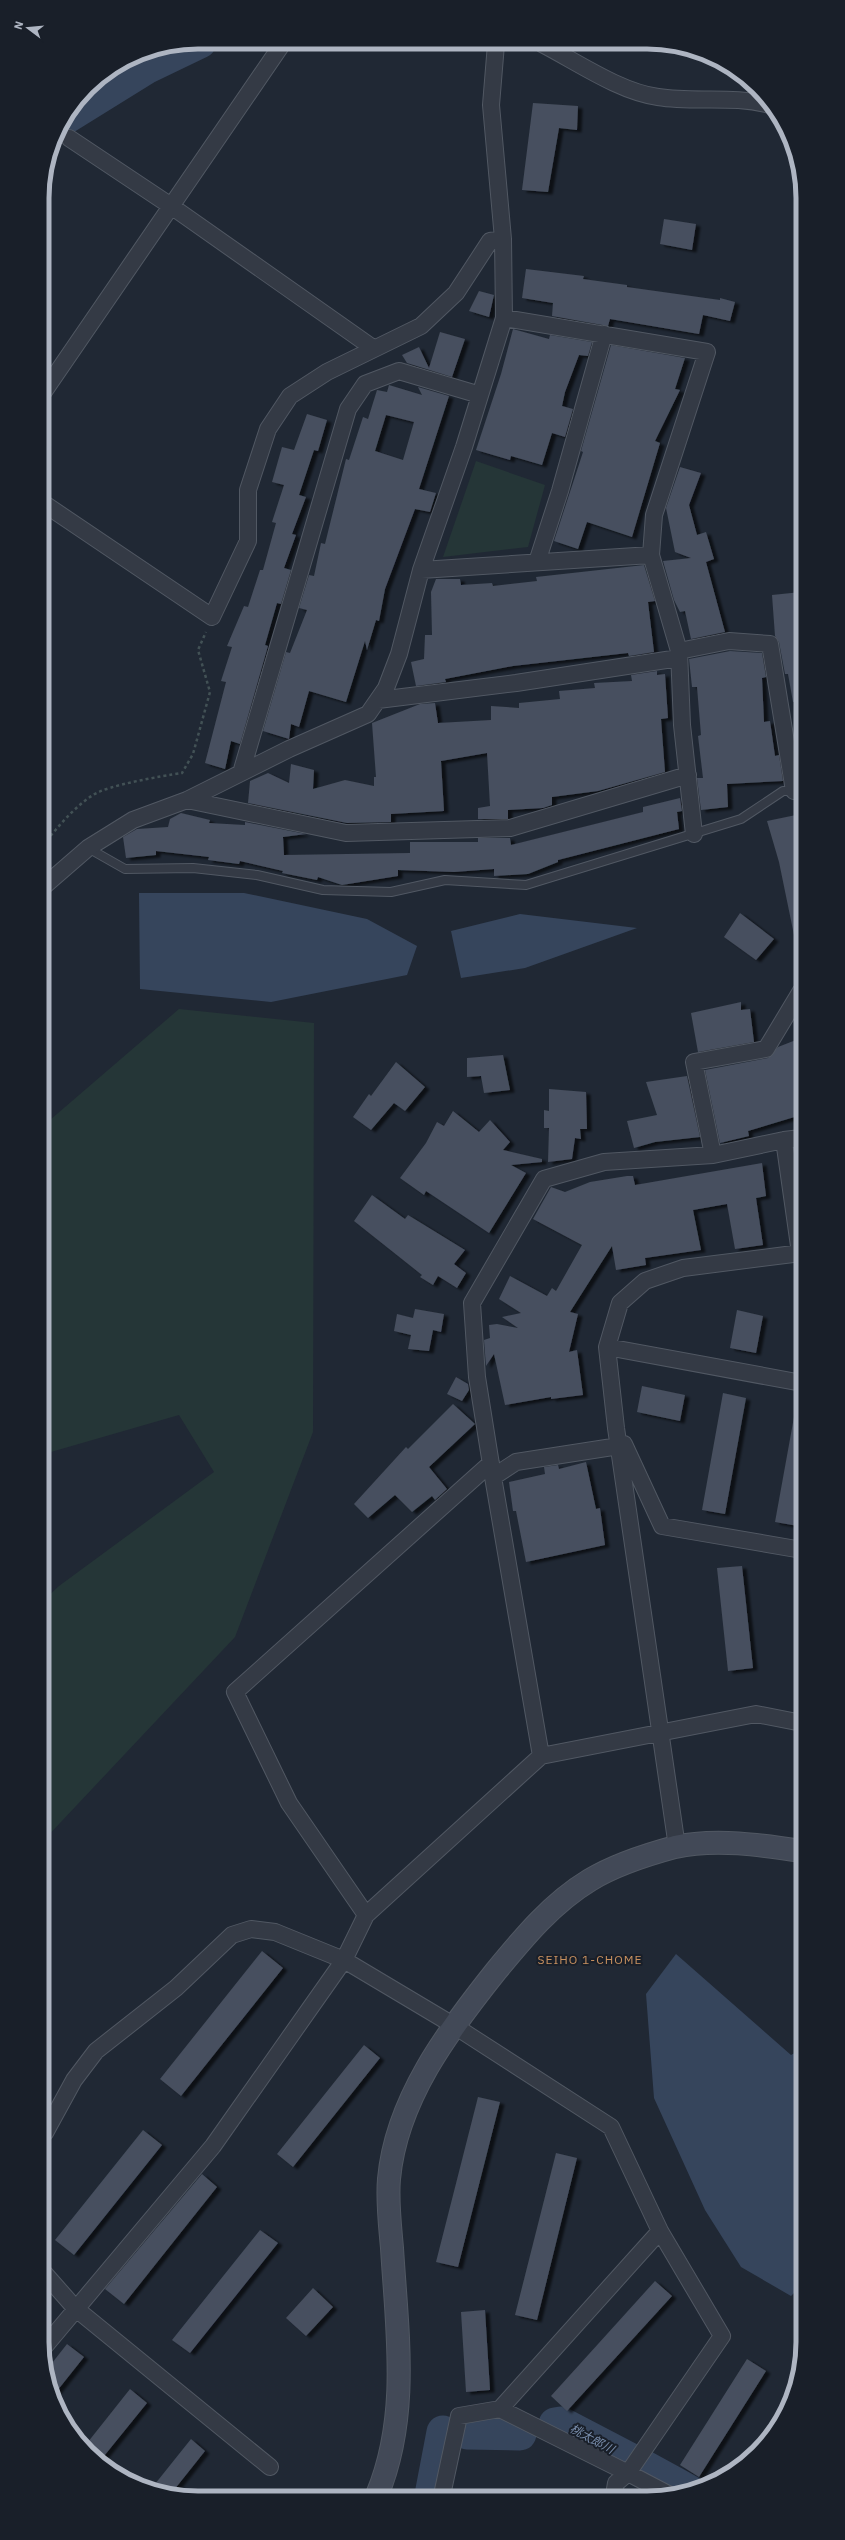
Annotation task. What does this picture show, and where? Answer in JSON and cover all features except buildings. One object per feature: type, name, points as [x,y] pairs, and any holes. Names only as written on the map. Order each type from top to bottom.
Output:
[{"type":"street","points":[[49,384],[278,49]]},
{"type":"street","points":[[49,882],[88,848],[133,820],[187,800],[241,773],[368,714],[386,688],[399,654],[421,570],[480,395],[504,318],[503,239],[491,105],[496,49]]},
{"type":"street","points":[[552,49],[628,89],[658,97],[754,101],[761,103]]},
{"type":"street","points":[[63,134],[171,206],[373,348]]},
{"type":"street","points":[[49,507],[212,617],[248,541],[248,490],[268,429],[290,396],[327,372],[373,348],[421,326],[456,293],[490,241],[503,239]]},
{"type":"street","points":[[504,318],[708,352],[654,515],[651,555],[679,654],[682,725],[694,834]]},
{"type":"street","points":[[537,562],[560,491],[604,334]]},
{"type":"street","points":[[241,773],[348,409],[365,384],[398,371],[480,395]]},
{"type":"street","points":[[421,570],[651,555]]},
{"type":"street","points":[[378,700],[516,683],[679,654],[729,641],[770,644],[796,786]]},
{"type":"street","points":[[187,800],[346,834],[510,828],[688,776]]},
{"type":"street","points":[[712,1155],[694,1062],[766,1049],[796,999]]},
{"type":"street","points":[[541,1756],[477,1377],[472,1303],[544,1179],[604,1162],[712,1155],[796,1139]]},
{"type":"street","points":[[784,1140],[796,1220]]},
{"type":"street","points":[[677,1847],[616,1428],[607,1348],[620,1303],[645,1281],[683,1268],[796,1254]]},
{"type":"street","points":[[607,1348],[796,1382]]},
{"type":"street","points":[[616,1428],[662,1526],[796,1549]]},
{"type":"street","points":[[366,1915],[289,1803],[235,1692],[492,1470],[516,1462],[619,1446]]},
{"type":"street","points":[[49,2341],[75,2308],[213,2146],[344,1960],[366,1915],[541,1756],[756,1714],[796,1722]]},
{"type":"street","points":[[378,2491],[396,2434],[400,2374],[389,2179],[399,2131],[420,2082],[453,2025],[548,1911],[591,1879],[647,1856],[677,1847],[725,1843],[796,1850]]},
{"type":"street","points":[[49,2126],[74,2080],[96,2051],[176,1988],[232,1936],[251,1929],[274,1932],[344,1960],[453,2025],[611,2127],[660,2231],[722,2336],[628,2473],[616,2483],[615,2491]]},
{"type":"street","points":[[500,2410],[660,2231]]},
{"type":"street","points":[[49,2279],[75,2308],[270,2467]]},
{"type":"street","points":[[443,2491],[459,2416],[500,2410],[661,2490]]},
{"type":"lane","points":[[88,848],[126,869],[193,868],[257,875],[323,890],[390,892],[445,880],[526,885],[741,819],[783,791],[796,791]]},
{"type":"path","points":[[49,837],[61,822],[94,794],[143,780],[182,772],[193,754],[210,692],[198,650],[212,617]]},
{"type":"shaded area","points":[[476,461],[545,485],[528,547],[443,557]]},
{"type":"shaded area","points":[[179,1009],[314,1023],[313,1432],[235,1637],[49,1835],[49,1595],[59,1586],[214,1472],[179,1415],[49,1453],[49,1121]]},
{"type":"water","points":[[139,893],[244,893],[367,919],[417,946],[407,975],[271,1002],[140,989]]},
{"type":"water","points":[[520,914],[637,928],[525,968],[461,978],[451,931]]},
{"type":"water","points":[[676,1954],[791,2055],[796,2052],[796,2291],[791,2296],[741,2267],[705,2210],[654,2098],[646,1994]]},
{"type":"waterway","points":[[77,111],[146,68],[185,49]]},
{"type":"waterway","name":"桃太郎川","points":[[555,2424],[561,2423],[628,2458]]},
{"type":"waterway","name":"桃太郎川","points":[[432,2491],[443,2432]]},
{"type":"waterway","name":"桃太郎川","points":[[467,2433],[520,2434]]},
{"type":"waterway","name":"桃太郎川","points":[[645,2467],[681,2487]]},
{"type":"district","name":"SEIHO 1-CHOME","points":[[590,1960]]}]
